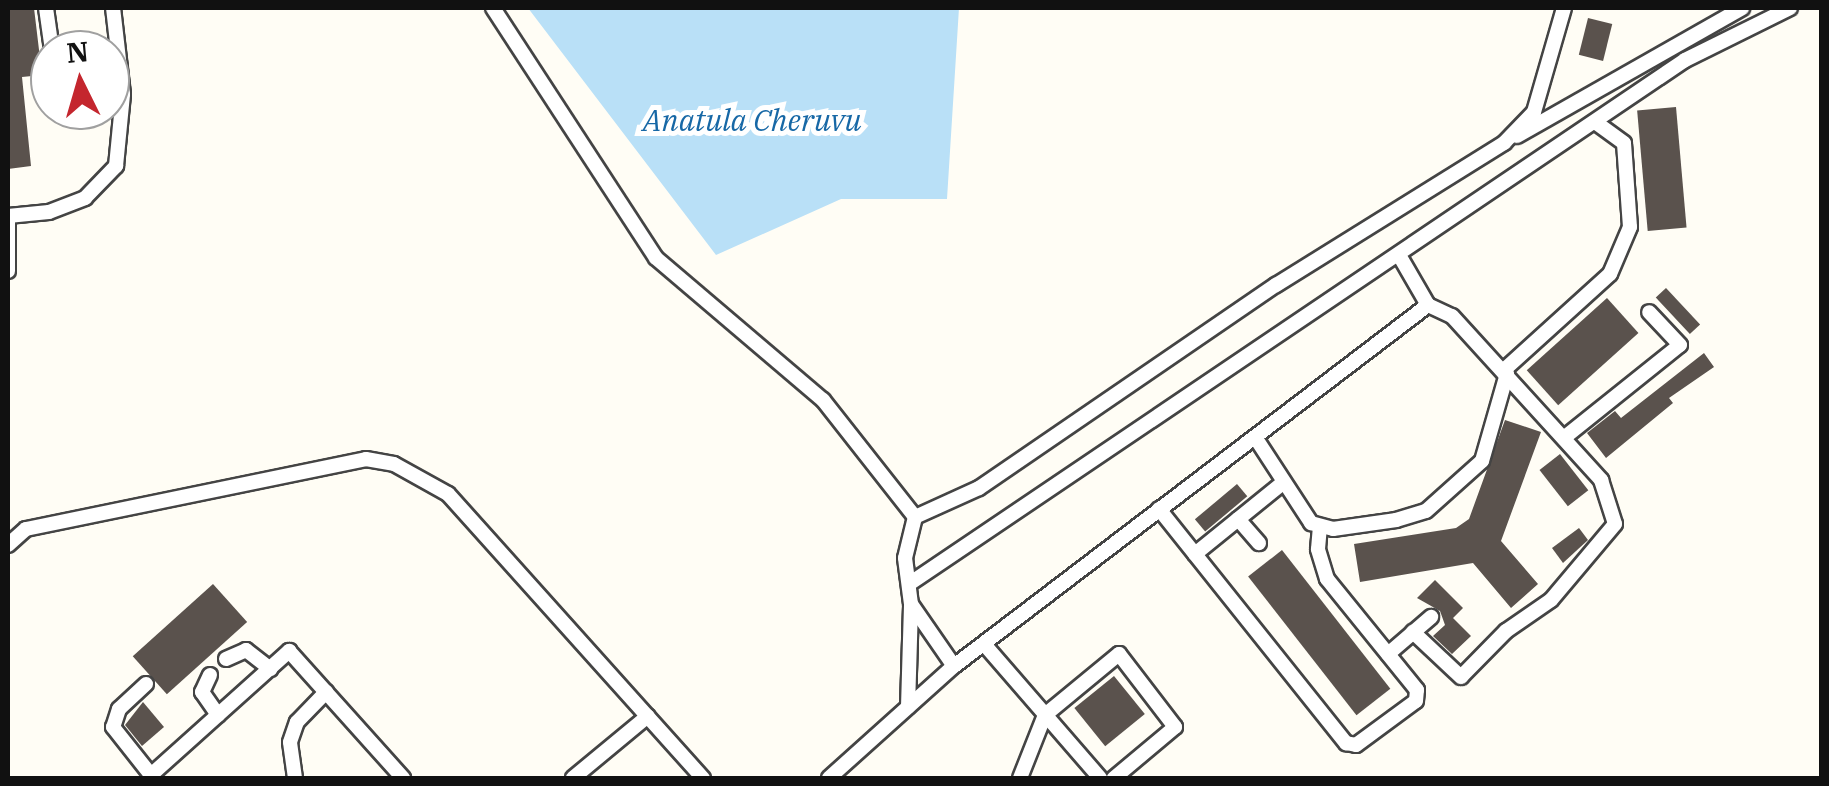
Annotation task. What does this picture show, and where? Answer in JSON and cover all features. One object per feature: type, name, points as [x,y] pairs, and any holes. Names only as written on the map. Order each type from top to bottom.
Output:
[{"type":"street","points":[[8,271],[8,216],[49,212],[85,198],[116,166],[122,94],[112,8]]},
{"type":"street","points":[[493,8],[656,258],[823,400],[915,517]]},
{"type":"street","points":[[1504,143],[1534,112],[1564,8]]},
{"type":"street","points":[[915,517],[979,488],[1276,285],[1504,143],[1742,8]]},
{"type":"street","points":[[909,584],[1685,60],[1790,8]]},
{"type":"street","points":[[1255,437],[1310,523],[1320,526],[1396,520],[1426,511],[1457,488],[1482,461],[1506,372],[1610,274],[1630,227],[1624,143],[1596,123]]},
{"type":"street","points":[[1399,254],[1428,305],[1452,316],[1602,480],[1615,524],[1592,558],[1462,678],[1413,632]]},
{"type":"street","points":[[1610,274],[1622,286]]},
{"type":"street","points":[[829,778],[954,666],[1428,305]]},
{"type":"street","points":[[1564,437],[1680,345],[1649,312]]},
{"type":"street","points":[[8,544],[26,530],[271,478],[366,459],[394,464],[448,494],[702,778]]},
{"type":"street","points":[[1195,554],[1284,482]]},
{"type":"street","points":[[1159,509],[1346,743],[1356,746],[1416,702],[1417,690],[1327,578],[1318,549],[1320,526]]},
{"type":"street","points":[[908,707],[911,604],[906,558],[915,517]]},
{"type":"street","points":[[1238,519],[1259,542]]},
{"type":"street","points":[[911,604],[954,666]]},
{"type":"street","points":[[1388,654],[1430,617]]},
{"type":"street","points":[[984,644],[1100,778]]},
{"type":"street","points":[[226,659],[246,650],[270,668]]},
{"type":"street","points":[[146,684],[119,709],[112,727],[151,774],[290,651],[403,778]]},
{"type":"street","points":[[1020,778],[1045,715],[1110,658],[1127,656],[1175,727],[1114,778]]},
{"type":"street","points":[[210,675],[202,692],[218,715]]},
{"type":"street","points":[[296,778],[294,732],[326,692]]},
{"type":"street","points":[[573,778],[648,716]]},
{"type":"water","name":"Anatula Cheruvu","points":[[528,8],[959,8],[947,199],[841,199],[716,255]]},
{"type":"building","points":[[8,8],[34,8],[37,30],[30,30],[30,76],[22,77],[31,166],[8,169]]},
{"type":"building","points":[[1588,18],[1612,24],[1603,61],[1579,55]]},
{"type":"building","points":[[1676,107],[1687,228],[1648,231],[1637,110]]},
{"type":"building","points":[[1666,288],[1700,325],[1690,334],[1656,298]]},
{"type":"building","points":[[1607,298],[1638,333],[1558,405],[1527,370]]},
{"type":"building","points":[[1704,353],[1714,367],[1669,398],[1673,403],[1606,458],[1587,433],[1615,411],[1621,418]]},
{"type":"building","points":[[1505,420],[1541,432],[1501,541],[1538,584],[1511,608],[1473,563],[1360,582],[1354,544],[1456,528],[1469,519]]},
{"type":"building","points":[[1560,454],[1588,490],[1568,506],[1540,470]]},
{"type":"building","points":[[1237,484],[1247,496],[1205,532],[1195,519]]},
{"type":"building","points":[[1579,528],[1588,540],[1563,563],[1552,548]]},
{"type":"building","points":[[1282,550],[1390,689],[1356,715],[1248,576]]},
{"type":"building","points":[[1435,580],[1463,608],[1453,618],[1471,636],[1452,654],[1433,636],[1445,625],[1440,611],[1417,598]]},
{"type":"building","points":[[213,584],[247,622],[167,694],[133,656]]},
{"type":"building","points":[[1114,676],[1145,714],[1105,746],[1074,708]]},
{"type":"building","points":[[143,702],[164,727],[142,746],[125,725]]}]
